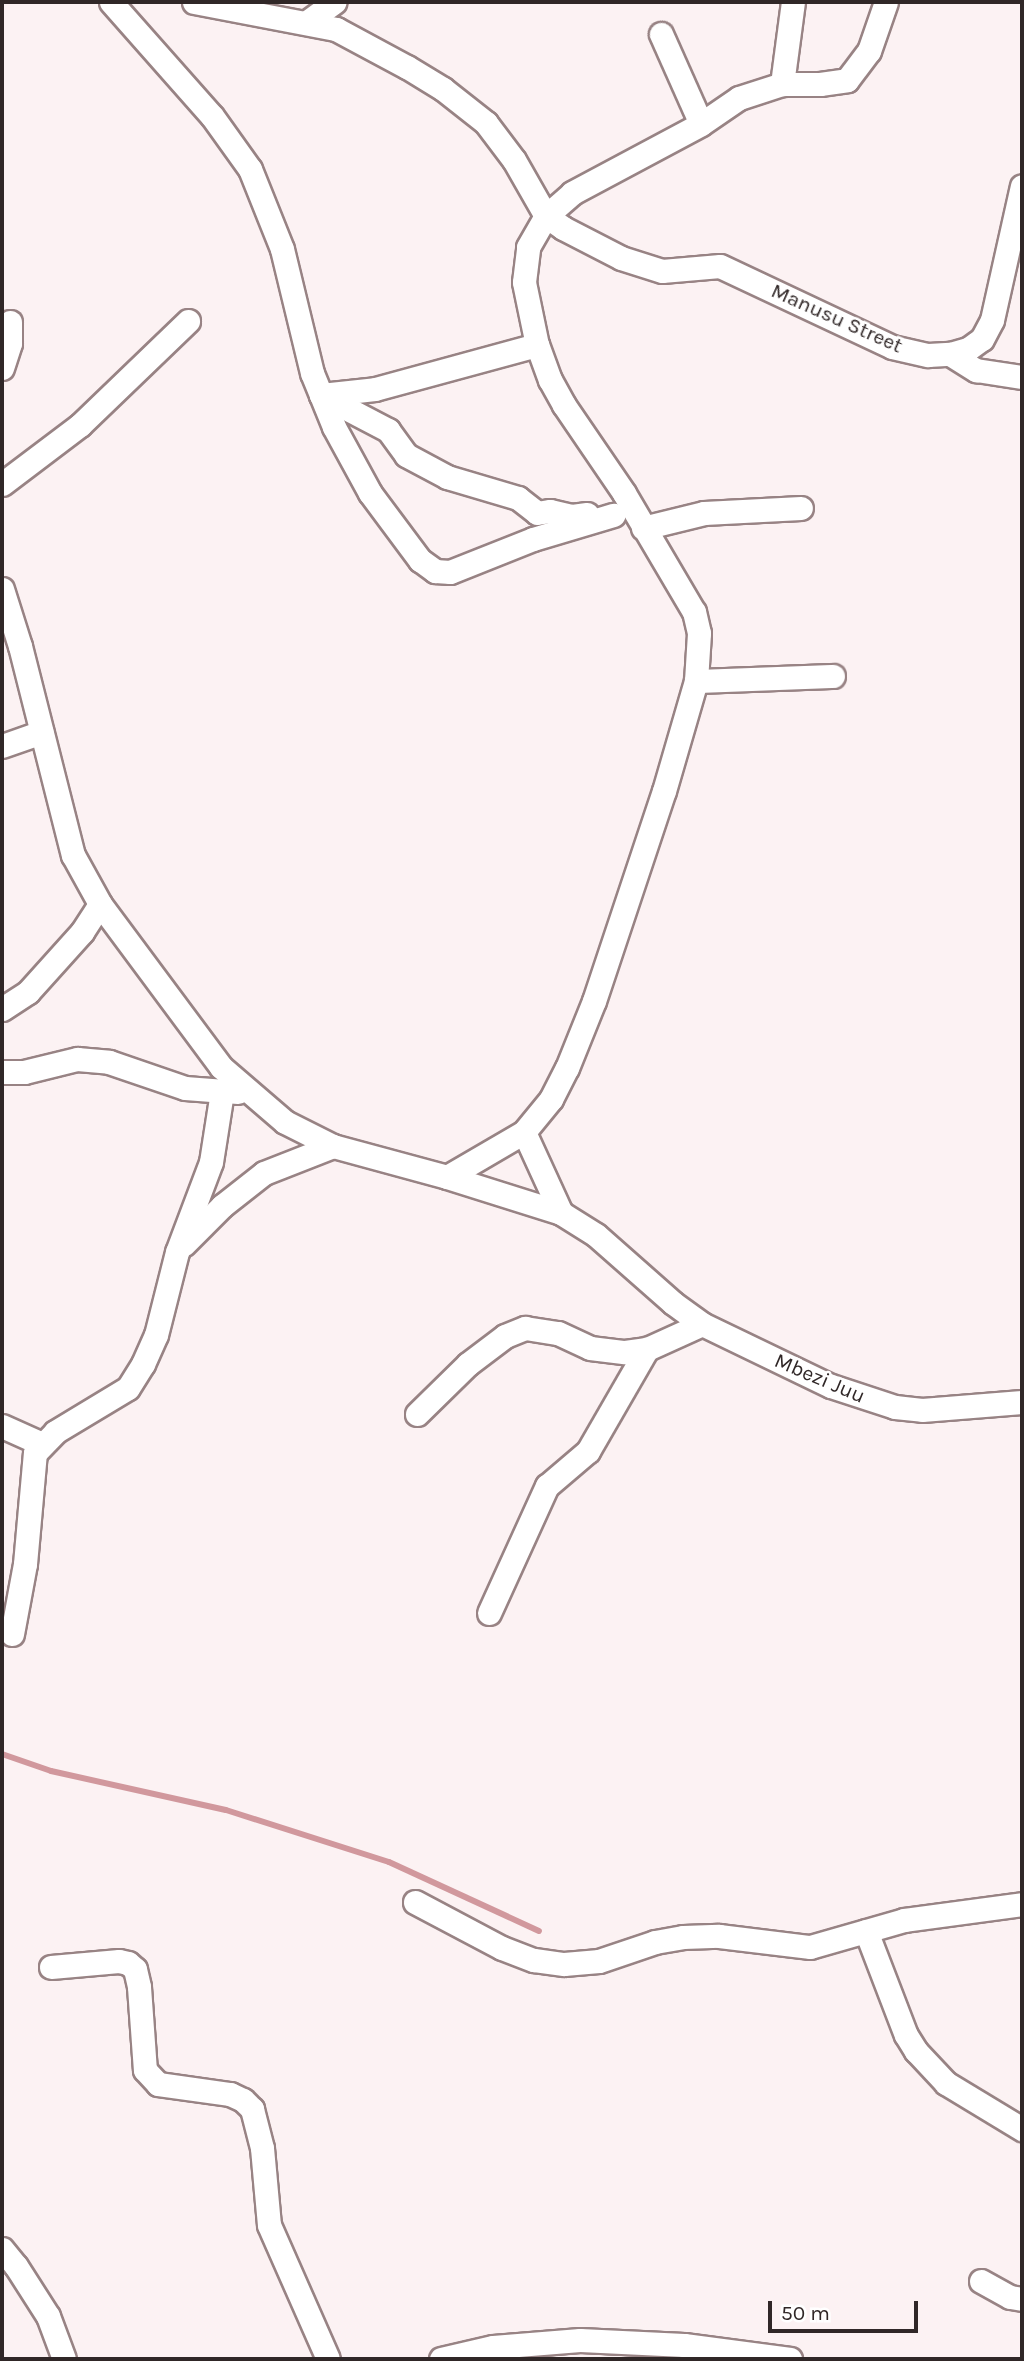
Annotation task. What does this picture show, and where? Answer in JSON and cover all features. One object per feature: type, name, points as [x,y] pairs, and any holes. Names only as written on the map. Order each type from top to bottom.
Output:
[{"type":"street","points":[[111,2],[212,116],[250,169],[282,249],[312,373],[321,396],[352,464],[420,560],[435,571],[450,572],[533,538],[614,514],[624,493]]},
{"type":"street","points":[[307,22],[335,2]]},
{"type":"street","points":[[782,84],[793,2]]},
{"type":"street","points":[[447,1177],[524,1132],[551,1099],[594,1001],[664,791],[696,681],[699,633],[694,612],[624,493],[564,405],[537,345],[524,282],[524,264],[536,231],[546,216],[572,193],[701,124],[740,99],[782,84],[820,84],[847,80],[869,51],[879,29],[886,2]]},
{"type":"street","points":[[204,3],[336,29],[361,40],[443,89],[486,123],[514,160],[546,216]]},
{"type":"street","points":[[661,34],[701,124]]},
{"type":"street","name":"Manusu Street","points":[[546,216],[584,240],[650,269],[662,271],[720,266],[892,347],[928,355],[950,354],[968,349],[982,339],[992,320],[1022,186]]},
{"type":"street","points":[[2,484],[80,425],[188,321]]},
{"type":"street","points":[[2,368],[10,343],[10,322]]},
{"type":"street","points":[[321,396],[386,387],[537,345]]},
{"type":"street","points":[[950,354],[976,370],[1022,377]]},
{"type":"street","points":[[321,396],[388,430],[406,455],[463,484],[518,498],[537,513],[550,511],[572,516],[614,514]]},
{"type":"street","points":[[643,528],[704,513],[801,508]]},
{"type":"street","name":"Mbezi Juu","points":[[2,589],[42,732],[72,855],[100,904],[215,1058],[285,1122],[333,1146],[447,1177],[561,1213],[596,1235],[702,1324],[831,1386],[895,1407],[944,1410],[1022,1402]]},
{"type":"street","points":[[696,681],[833,676]]},
{"type":"street","points":[[2,746],[42,732]]},
{"type":"street","points":[[2,1009],[28,992],[82,932],[100,904]]},
{"type":"street","points":[[2,1072],[24,1072],[78,1059],[109,1062],[185,1088],[222,1092],[249,1091]]},
{"type":"street","points":[[12,1634],[30,1526],[32,1466],[35,1453],[55,1432],[128,1388],[156,1335],[177,1252],[211,1162],[222,1092]]},
{"type":"street","points":[[524,1132],[561,1213]]},
{"type":"street","points":[[177,1252],[222,1206],[264,1172],[333,1146]]},
{"type":"street","points":[[417,1414],[468,1364],[505,1336],[525,1328],[558,1333],[590,1348],[625,1352],[647,1349],[702,1324]]},
{"type":"street","points":[[489,1613],[547,1486],[559,1473],[577,1464],[588,1451],[647,1349]]},
{"type":"street","points":[[2,1426],[42,1444]]},
{"type":"street","points":[[415,1902],[502,1948],[534,1960],[564,1964],[599,1961],[654,1942],[683,1937],[730,1936],[810,1947],[904,1920],[1022,1903]]},
{"type":"street","points":[[866,1931],[906,2035],[916,2051],[946,2082],[1022,2129]]},
{"type":"street","points":[[51,1967],[118,1961],[128,1963],[135,1969],[139,1987],[145,2070],[158,2084],[230,2094],[243,2100],[252,2109],[262,2148],[269,2225],[328,2359]]},
{"type":"street","points":[[2,2249],[48,2316],[64,2359]]},
{"type":"street","points":[[981,2281],[1010,2297],[1022,2299]]},
{"type":"street","points":[[441,2359],[493,2347],[580,2340],[684,2345],[790,2359]]},
{"type":"waterway","points":[[2,1754],[51,1771],[226,1810],[389,1862],[539,1931]]}]
